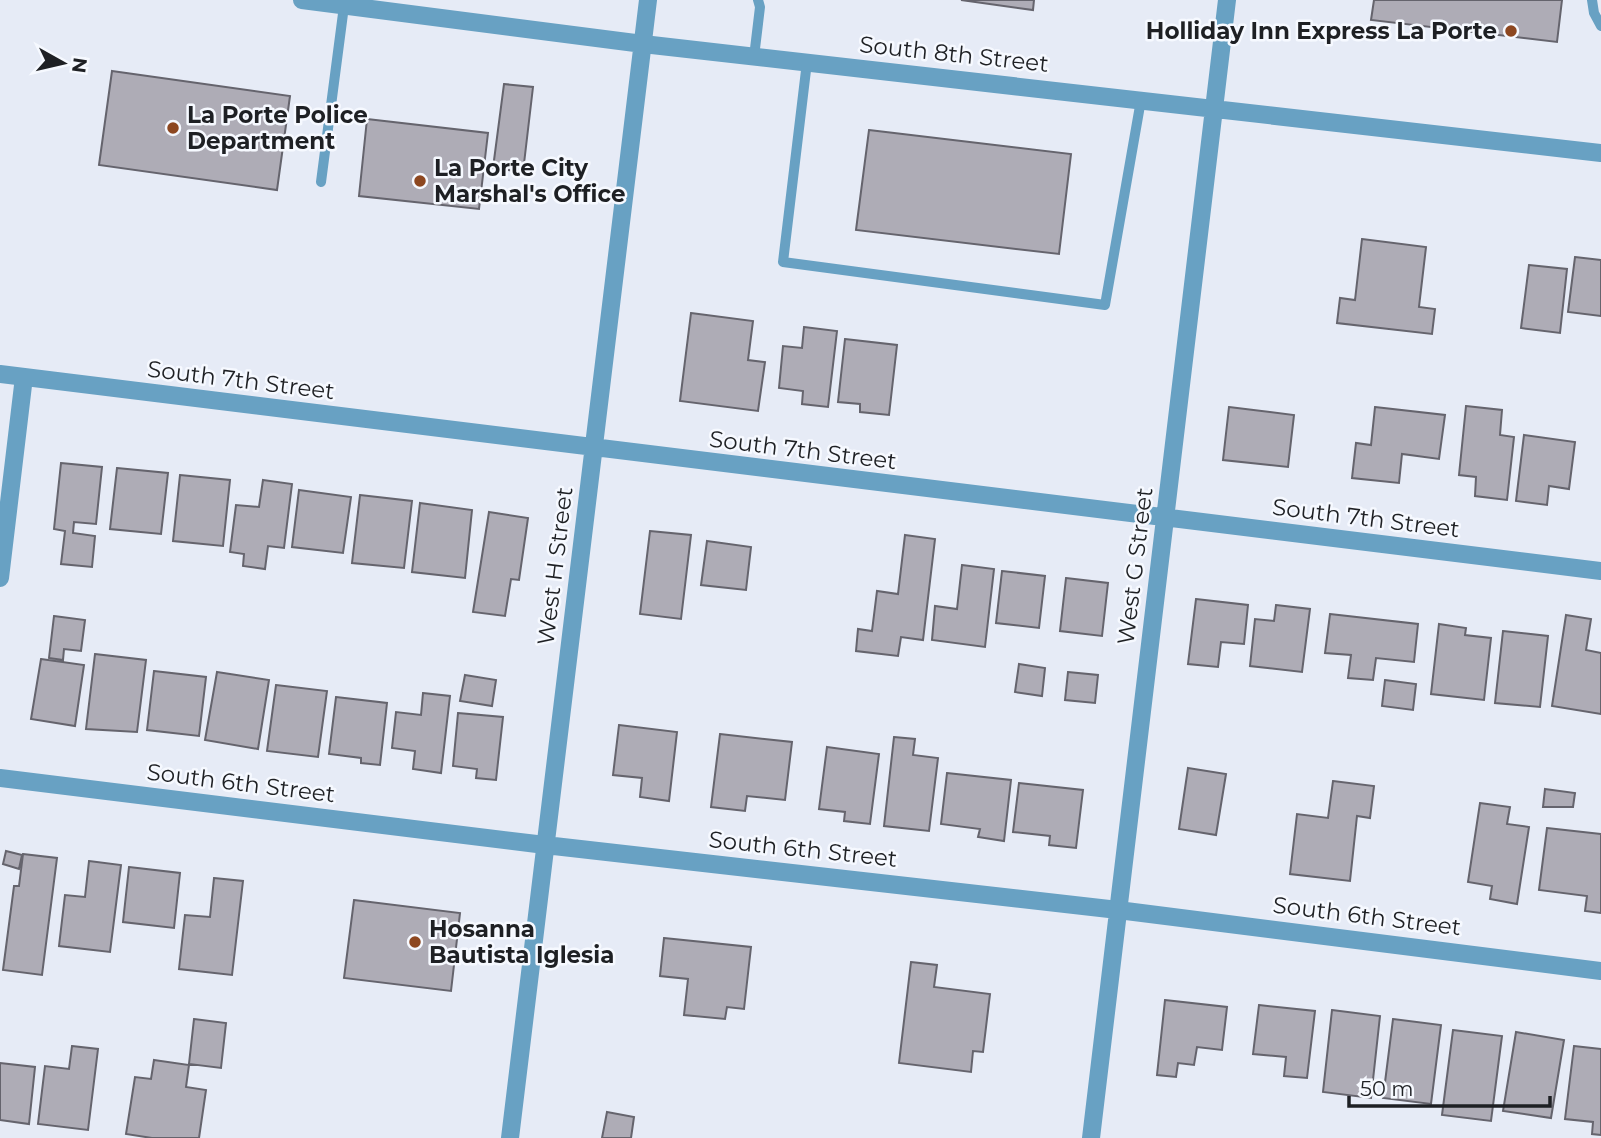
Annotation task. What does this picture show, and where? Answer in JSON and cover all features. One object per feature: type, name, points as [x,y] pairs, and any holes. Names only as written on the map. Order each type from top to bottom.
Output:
[{"type":"street","name":"South 8th Street","points":[[302,0],[643,44],[1601,153]]},
{"type":"street","name":"West H Street","points":[[510,1138],[648,0]]},
{"type":"street","name":"West G Street","points":[[1091,1138],[1227,0]]},
{"type":"street","name":"South 7th Street","points":[[0,374],[1601,571]]},
{"type":"street","points":[[0,578],[24,377]]},
{"type":"street","name":"South 6th Street","points":[[0,778],[545,845],[1118,909],[1601,971]]},
{"type":"lane","points":[[754,57],[760,7],[758,0]]},
{"type":"lane","points":[[1592,0],[1594,13],[1601,26]]},
{"type":"lane","points":[[321,182],[344,6]]},
{"type":"lane","points":[[807,62],[783,262],[1105,305],[1141,100]]},
{"type":"building","points":[[961,0],[1034,0],[1033,10]]},
{"type":"building","name":"Holliday Inn Express La Porte","points":[[1374,0],[1562,0],[1557,42],[1371,20]]},
{"type":"building","points":[[112,71],[290,96],[277,190],[99,165]]},
{"type":"building","points":[[504,84],[533,87],[523,172],[493,168]]},
{"type":"building","points":[[367,119],[488,133],[479,209],[359,196]]},
{"type":"building","points":[[869,130],[1071,154],[1059,254],[856,230]]},
{"type":"building","points":[[1362,239],[1426,247],[1419,307],[1435,309],[1432,334],[1337,323],[1340,298],[1355,300]]},
{"type":"building","points":[[1575,257],[1601,260],[1601,316],[1568,312]]},
{"type":"building","points":[[1529,265],[1567,269],[1560,333],[1521,328]]},
{"type":"building","points":[[691,313],[753,321],[748,360],[765,362],[758,411],[680,401]]},
{"type":"building","points":[[804,327],[837,331],[828,407],[802,404],[803,391],[779,388],[783,346],[802,348]]},
{"type":"building","points":[[845,339],[897,345],[889,415],[860,412],[860,404],[838,402]]},
{"type":"building","points":[[1466,406],[1502,410],[1500,435],[1514,437],[1507,500],[1475,496],[1476,477],[1459,475]]},
{"type":"building","points":[[1229,407],[1294,415],[1288,467],[1223,460]]},
{"type":"building","points":[[1375,407],[1445,415],[1439,459],[1402,454],[1399,483],[1352,478],[1356,443],[1371,445]]},
{"type":"building","points":[[1524,435],[1575,442],[1569,489],[1549,486],[1547,505],[1516,501]]},
{"type":"building","points":[[61,463],[102,467],[96,524],[74,522],[73,533],[95,536],[92,567],[61,564],[65,531],[54,529]]},
{"type":"building","points":[[117,468],[168,473],[161,534],[110,529]]},
{"type":"building","points":[[180,475],[230,480],[223,546],[173,541]]},
{"type":"building","points":[[263,480],[292,484],[284,548],[268,546],[265,569],[243,566],[244,554],[230,552],[236,505],[259,507]]},
{"type":"building","points":[[299,490],[351,497],[343,553],[292,547]]},
{"type":"building","points":[[360,495],[412,501],[404,568],[352,563]]},
{"type":"building","points":[[420,503],[472,510],[465,578],[412,572]]},
{"type":"building","points":[[489,512],[528,518],[519,580],[511,579],[505,616],[473,612]]},
{"type":"building","points":[[650,531],[691,535],[681,619],[640,614]]},
{"type":"building","points":[[905,535],[935,539],[923,640],[901,637],[898,656],[856,651],[858,629],[872,631],[877,591],[898,594]]},
{"type":"building","points":[[707,541],[751,547],[746,590],[701,585]]},
{"type":"building","points":[[962,565],[994,569],[985,647],[932,640],[935,606],[957,609]]},
{"type":"building","points":[[1002,571],[1045,576],[1039,628],[996,623]]},
{"type":"building","points":[[1066,578],[1108,583],[1102,636],[1060,631]]},
{"type":"building","points":[[1196,599],[1248,605],[1244,644],[1221,642],[1218,667],[1188,664]]},
{"type":"building","points":[[1276,605],[1310,609],[1302,672],[1250,666],[1255,619],[1274,621]]},
{"type":"building","points":[[1330,614],[1418,624],[1414,662],[1376,658],[1373,680],[1348,678],[1351,655],[1325,653]]},
{"type":"building","points":[[1566,615],[1591,619],[1586,650],[1601,653],[1601,714],[1552,706]]},
{"type":"building","points":[[54,616],[85,620],[81,651],[64,649],[63,660],[49,658]]},
{"type":"building","points":[[1439,624],[1466,628],[1465,635],[1491,638],[1484,700],[1431,694]]},
{"type":"building","points":[[1503,631],[1548,636],[1540,707],[1495,703]]},
{"type":"building","points":[[95,654],[146,660],[137,732],[86,729]]},
{"type":"building","points":[[41,659],[84,665],[75,726],[31,719]]},
{"type":"building","points":[[1019,664],[1045,668],[1042,696],[1015,692]]},
{"type":"building","points":[[154,671],[206,677],[199,736],[147,730]]},
{"type":"building","points":[[217,672],[269,680],[258,749],[205,740]]},
{"type":"building","points":[[1068,672],[1098,675],[1095,703],[1065,700]]},
{"type":"building","points":[[465,675],[496,680],[492,706],[460,701]]},
{"type":"building","points":[[1385,680],[1416,684],[1413,710],[1382,706]]},
{"type":"building","points":[[276,685],[327,691],[318,757],[267,751]]},
{"type":"building","points":[[423,693],[450,696],[441,773],[413,769],[415,751],[392,748],[396,712],[421,715]]},
{"type":"building","points":[[336,697],[387,703],[380,765],[361,763],[361,758],[329,754]]},
{"type":"building","points":[[458,713],[503,717],[496,780],[476,778],[477,769],[453,766]]},
{"type":"building","points":[[619,725],[677,732],[669,801],[640,797],[642,778],[613,775]]},
{"type":"building","points":[[720,734],[792,742],[785,800],[747,796],[745,811],[711,807]]},
{"type":"building","points":[[894,737],[915,739],[913,755],[938,758],[929,831],[884,826]]},
{"type":"building","points":[[827,747],[879,754],[870,824],[844,821],[845,812],[819,809]]},
{"type":"building","points":[[1188,768],[1226,774],[1216,835],[1179,829]]},
{"type":"building","points":[[947,773],[1011,780],[1004,841],[978,837],[980,829],[941,824]]},
{"type":"building","points":[[1333,781],[1374,786],[1370,818],[1357,816],[1350,881],[1290,874],[1297,814],[1328,818]]},
{"type":"building","points":[[1019,783],[1083,790],[1076,848],[1049,845],[1050,836],[1013,832]]},
{"type":"building","points":[[1545,789],[1575,793],[1573,807],[1543,807]]},
{"type":"building","points":[[1480,803],[1510,807],[1507,824],[1529,827],[1517,904],[1490,899],[1492,886],[1468,882]]},
{"type":"building","points":[[1547,828],[1601,834],[1601,913],[1585,911],[1587,896],[1539,890]]},
{"type":"building","points":[[6,851],[22,855],[19,869],[3,864]]},
{"type":"building","points":[[23,854],[57,858],[42,975],[3,970],[14,886],[19,886]]},
{"type":"building","points":[[89,861],[121,865],[110,952],[59,946],[65,895],[85,897]]},
{"type":"building","points":[[129,867],[180,873],[174,928],[123,922]]},
{"type":"building","points":[[214,878],[243,881],[232,975],[179,969],[185,915],[210,917]]},
{"type":"building","points":[[354,900],[460,913],[451,991],[344,978]]},
{"type":"building","points":[[664,938],[751,947],[744,1009],[727,1007],[725,1019],[684,1015],[688,979],[660,976]]},
{"type":"building","points":[[911,962],[937,965],[934,987],[990,994],[983,1052],[973,1051],[971,1072],[899,1063]]},
{"type":"building","points":[[1165,1000],[1227,1007],[1222,1050],[1197,1047],[1194,1065],[1178,1063],[1176,1077],[1157,1075]]},
{"type":"building","points":[[1259,1005],[1315,1011],[1307,1078],[1284,1076],[1286,1057],[1253,1054]]},
{"type":"building","points":[[1332,1010],[1380,1016],[1371,1098],[1323,1092]]},
{"type":"building","points":[[194,1019],[226,1023],[221,1068],[189,1064]]},
{"type":"building","points":[[1393,1019],[1441,1025],[1431,1104],[1383,1098]]},
{"type":"building","points":[[1453,1030],[1502,1036],[1491,1121],[1442,1115]]},
{"type":"building","points":[[1516,1032],[1564,1040],[1551,1118],[1503,1111]]},
{"type":"building","points":[[72,1046],[98,1049],[88,1130],[38,1124],[45,1066],[69,1069]]},
{"type":"building","points":[[1574,1046],[1601,1049],[1601,1135],[1592,1134],[1593,1122],[1565,1119]]},
{"type":"building","points":[[154,1060],[189,1065],[186,1087],[206,1090],[199,1138],[152,1138],[126,1134],[135,1077],[151,1079]]},
{"type":"building","points":[[0,1063],[35,1067],[29,1124],[0,1120]]},
{"type":"building","points":[[607,1112],[634,1117],[631,1138],[602,1138]]},
{"type":"place","name":"Holliday Inn Express La Porte","points":[[1511,31]]},
{"type":"place","name":"La Porte Police Department","points":[[173,128]]},
{"type":"place","name":"La Porte City Marshal's Office","points":[[420,181]]},
{"type":"place","name":"Hosanna Bautista Iglesia","points":[[415,942]]}]
